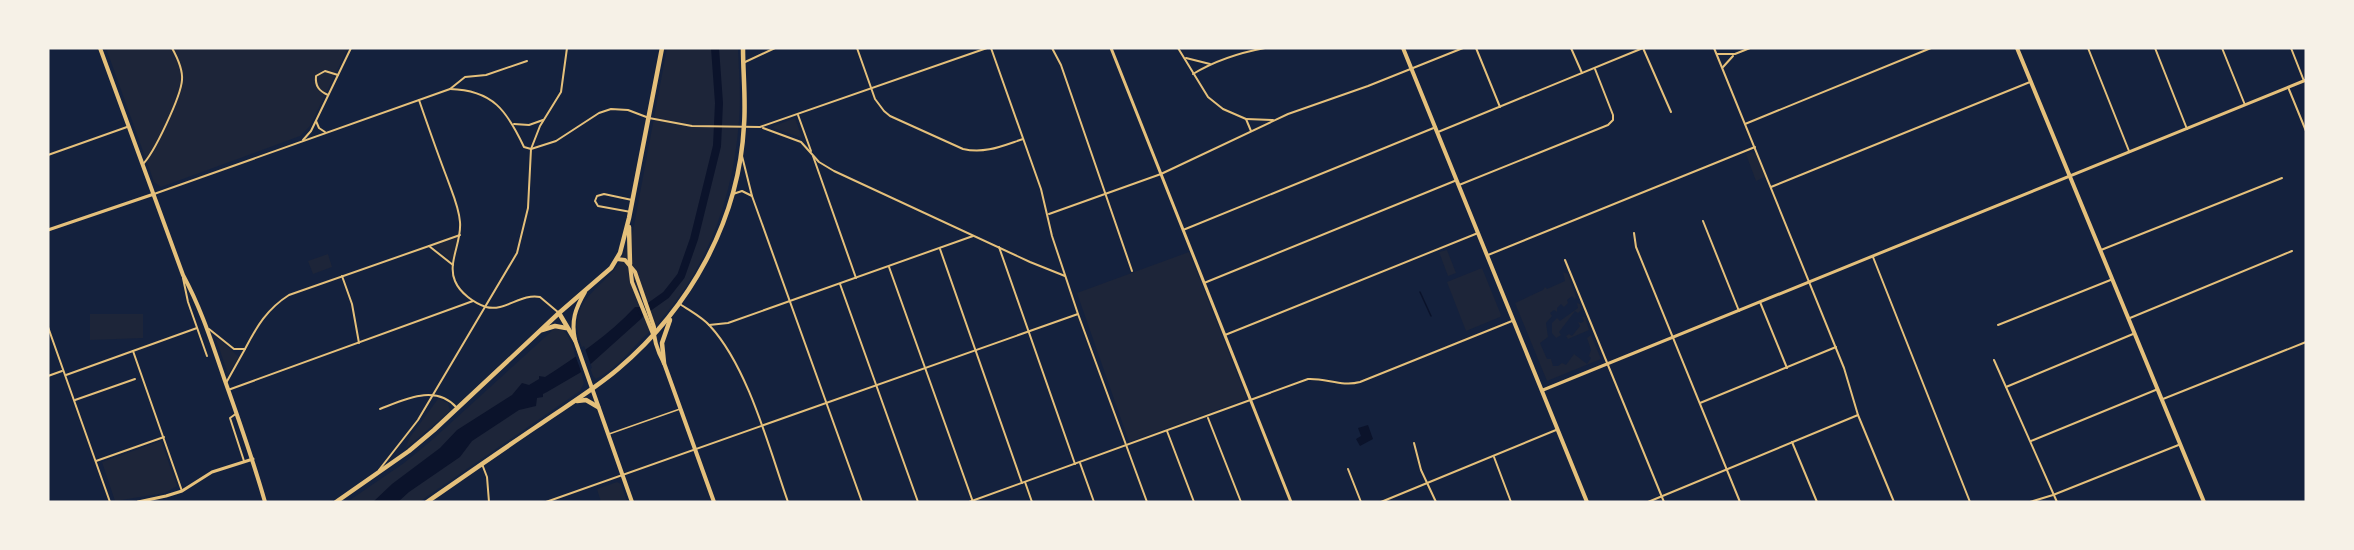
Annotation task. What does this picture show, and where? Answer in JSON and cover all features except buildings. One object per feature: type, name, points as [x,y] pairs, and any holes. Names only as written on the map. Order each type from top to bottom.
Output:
[{"type":"highway","points":[[336,502],[409,451],[559,313],[585,292],[617,259],[629,218],[662,48]]},
{"type":"highway","points":[[427,502],[592,389],[629,360],[680,304],[716,242],[732,195],[744,127],[743,48]]},
{"type":"highway","points":[[629,218],[630,264]]},
{"type":"highway","points":[[559,313],[575,340]]},
{"type":"highway","points":[[664,363],[662,343],[672,314]]},
{"type":"highway","points":[[540,331],[555,326],[567,328]]},
{"type":"highway","points":[[571,402],[586,400],[598,407]]},
{"type":"main road","points":[[100,48],[183,275],[194,295],[206,327],[253,459],[265,502]]},
{"type":"main road","points":[[1403,48],[1587,502]]},
{"type":"main road","points":[[2018,48],[2204,501]]},
{"type":"main road","points":[[617,259],[622,258],[635,272],[641,298],[654,327],[653,335],[714,502]]},
{"type":"main road","points":[[585,292],[575,310],[573,322],[575,340],[632,502]]},
{"type":"street","points":[[142,165],[148,159],[182,83],[181,69],[172,48]]},
{"type":"street","points":[[303,140],[316,120],[351,48]]},
{"type":"street","points":[[375,475],[402,442],[433,395],[511,265],[521,240],[528,208],[531,149],[544,120],[561,92],[567,48]]},
{"type":"street","points":[[743,63],[775,48]]},
{"type":"street","points":[[857,48],[879,105],[890,116],[963,149],[986,151],[1023,139]]},
{"type":"street","points":[[48,230],[450,89],[468,89],[486,96],[514,124],[524,147],[531,149],[556,141],[605,110],[620,108],[649,118],[705,127],[760,127],[989,48],[1049,214],[1052,236],[1078,314],[1148,502]]},
{"type":"street","points":[[1052,48],[1061,65],[1132,272]]},
{"type":"street","points":[[1111,48],[1291,502]]},
{"type":"street","points":[[1178,48],[1201,89],[1217,105],[1246,119],[1275,120]]},
{"type":"street","points":[[1193,74],[1210,64],[1240,53],[1265,48]]},
{"type":"street","points":[[1049,214],[1161,174],[1320,101],[1368,86],[1463,48]]},
{"type":"street","points":[[1476,48],[1500,107]]},
{"type":"street","points":[[1571,48],[1582,74]]},
{"type":"street","points":[[1183,230],[1500,107],[1643,48],[1671,112]]},
{"type":"street","points":[[1714,48],[1836,347],[1858,415],[1894,502]]},
{"type":"street","points":[[1717,54],[1735,54],[1750,48]]},
{"type":"street","points":[[1745,124],[1931,48]]},
{"type":"street","points":[[2088,48],[2129,151]]},
{"type":"street","points":[[2156,48],[2187,129]]},
{"type":"street","points":[[2222,48],[2245,105]]},
{"type":"street","points":[[1543,390],[2305,81],[2290,48]]},
{"type":"street","points":[[1722,68],[1735,54]]},
{"type":"street","points":[[1184,57],[1199,63],[1210,64]]},
{"type":"street","points":[[450,89],[465,77],[486,75],[527,61]]},
{"type":"street","points":[[1204,283],[1608,124],[1613,120],[1595,69]]},
{"type":"street","points":[[328,96],[317,86],[316,76],[325,71],[338,75]]},
{"type":"street","points":[[1771,187],[2031,82]]},
{"type":"street","points":[[2288,87],[2306,131]]},
{"type":"street","points":[[418,99],[458,208],[460,235],[453,265],[455,282],[460,290],[473,301],[486,307],[500,307],[534,296],[544,299],[559,313]]},
{"type":"street","points":[[798,115],[856,278]]},
{"type":"street","points":[[1246,119],[1251,131]]},
{"type":"street","points":[[316,120],[319,128],[325,132]]},
{"type":"street","points":[[514,124],[529,125],[544,120]]},
{"type":"street","points":[[48,154],[128,127]]},
{"type":"street","points":[[760,127],[801,142],[819,162],[834,171],[1066,277]]},
{"type":"street","points":[[1488,255],[1755,147]]},
{"type":"street","points":[[741,151],[752,196],[862,502]]},
{"type":"street","points":[[2101,250],[2282,178]]},
{"type":"street","points":[[732,195],[742,191],[752,196]]},
{"type":"street","points":[[630,212],[598,206],[596,197],[604,194],[632,201]]},
{"type":"street","points":[[1703,221],[1739,310]]},
{"type":"street","points":[[1225,335],[1478,232]]},
{"type":"street","points":[[1634,233],[1636,247],[1740,502]]},
{"type":"street","points":[[226,383],[259,322],[275,304],[289,295],[460,235]]},
{"type":"street","points":[[709,325],[728,323],[975,235]]},
{"type":"street","points":[[429,246],[453,265]]},
{"type":"street","points":[[999,247],[1075,464]]},
{"type":"street","points":[[940,249],[1032,502]]},
{"type":"street","points":[[2130,318],[2292,251]]},
{"type":"street","points":[[1872,257],[1970,502]]},
{"type":"street","points":[[1565,260],[1664,502]]},
{"type":"street","points":[[889,266],[971,502],[1308,379],[1321,379],[1342,384],[1360,382],[1515,320]]},
{"type":"street","points":[[183,275],[188,302],[207,356]]},
{"type":"street","points":[[342,276],[352,303],[359,343]]},
{"type":"street","points":[[1998,325],[2113,279]]},
{"type":"street","points":[[840,283],[918,502]]},
{"type":"street","points":[[228,390],[473,301]]},
{"type":"street","points":[[1760,302],[1786,368]]},
{"type":"street","points":[[680,304],[709,325],[731,352],[788,502]]},
{"type":"street","points":[[546,502],[1078,314]]},
{"type":"street","points":[[48,327],[110,502]]},
{"type":"street","points":[[206,327],[234,349],[245,349]]},
{"type":"street","points":[[66,375],[197,328]]},
{"type":"street","points":[[2006,387],[2136,333]]},
{"type":"street","points":[[2163,399],[2306,342]]},
{"type":"street","points":[[1700,403],[1836,347]]},
{"type":"street","points":[[133,351],[182,490]]},
{"type":"street","points":[[1994,360],[2057,502]]},
{"type":"street","points":[[48,376],[63,370]]},
{"type":"street","points":[[74,400],[135,379]]},
{"type":"street","points":[[2031,441],[2158,389]]},
{"type":"street","points":[[380,409],[421,395],[445,397],[458,408]]},
{"type":"street","points":[[237,413],[230,418],[244,461]]},
{"type":"street","points":[[1648,502],[1858,415]]},
{"type":"street","points":[[1208,417],[1241,502]]},
{"type":"street","points":[[1381,502],[1558,429]]},
{"type":"street","points":[[1167,431],[1194,502]]},
{"type":"street","points":[[96,462],[164,437]]},
{"type":"street","points":[[1792,442],[1817,502]]},
{"type":"street","points":[[1414,443],[1421,470],[1436,502]]},
{"type":"street","points":[[2030,502],[2054,495],[2181,444]]},
{"type":"street","points":[[1493,456],[1511,502]]},
{"type":"street","points":[[138,502],[166,496],[182,490],[212,472],[253,459]]},
{"type":"street","points":[[1080,463],[1094,502]]},
{"type":"street","points":[[482,464],[487,477],[489,502]]},
{"type":"street","points":[[1348,469],[1361,502]]},
{"type":"street","points":[[561,497],[563,501]]},
{"type":"street","points":[[2197,502],[2204,501]]},
{"type":"lane","points":[[608,435],[680,408]]},
{"type":"shaded area","points":[[106,48],[348,48],[310,126],[300,136],[161,187],[154,182]]},
{"type":"shaded area","points":[[667,48],[738,48],[740,112],[730,180],[713,236],[685,288],[647,334],[617,364],[596,379],[579,339],[578,317],[591,293],[620,262],[633,231]]},
{"type":"shaded area","points":[[795,118],[802,138],[773,128],[774,126]]},
{"type":"shaded area","points":[[1752,152],[1756,154],[1765,177],[1756,181],[1746,154]]},
{"type":"shaded area","points":[[458,238],[452,261],[434,247],[434,245]]},
{"type":"shaded area","points":[[1447,250],[1456,273],[1448,276],[1439,252]]},
{"type":"shaded area","points":[[1189,252],[1247,399],[1129,442],[1077,293]]},
{"type":"shaded area","points":[[328,254],[332,267],[313,274],[308,261]]},
{"type":"shaded area","points":[[1482,268],[1501,315],[1466,331],[1447,282]]},
{"type":"shaded area","points":[[1563,272],[1568,274],[1576,297],[1575,299],[1572,296],[1564,307],[1561,304],[1557,312],[1554,310],[1550,313],[1552,316],[1546,323],[1548,337],[1540,343],[1553,366],[1562,363],[1566,365],[1574,354],[1587,364],[1591,358],[1589,356],[1591,350],[1587,338],[1591,335],[1601,359],[1547,381],[1515,303],[1545,287],[1547,289],[1565,281]]},
{"type":"shaded area","points":[[1577,303],[1580,304],[1581,310],[1578,313],[1575,311],[1559,332],[1561,335],[1556,338],[1552,333],[1552,323],[1557,318],[1560,321],[1578,308]]},
{"type":"shaded area","points":[[635,307],[648,307],[642,318],[583,371],[543,394],[543,397],[537,398],[536,406],[519,410],[472,441],[460,457],[398,502],[373,502],[392,484],[440,448],[457,430],[512,395],[522,383],[529,385],[539,379],[539,376],[545,377],[580,353],[614,327]]},
{"type":"shaded area","points":[[90,314],[143,314],[143,338],[90,340]]},
{"type":"shaded area","points":[[1582,317],[1585,317],[1589,330],[1568,339],[1566,336],[1569,334],[1572,336],[1580,326],[1578,322],[1584,321]]},
{"type":"shaded area","points":[[555,328],[564,331],[573,348],[584,383],[580,391],[419,502],[347,502],[404,463],[432,440]]},
{"type":"shaded area","points":[[216,339],[219,339],[239,357],[228,374]]},
{"type":"shaded area","points":[[438,399],[448,403],[450,411],[405,449],[410,437]]},
{"type":"shaded area","points":[[1368,425],[1373,439],[1360,446],[1356,439],[1361,436],[1358,428]]},
{"type":"shaded area","points":[[161,441],[177,486],[165,493],[115,501],[102,462]]},
{"type":"shaded area","points":[[617,482],[621,484],[627,502],[601,502],[597,489]]},
{"type":"pier","points":[[584,346],[592,368],[582,374],[574,352]]},
{"type":"waterway","points":[[642,312],[666,295],[681,276],[694,239],[717,146],[719,103],[715,48]]},
{"type":"waterway","points":[[1420,292],[1431,316]]}]
